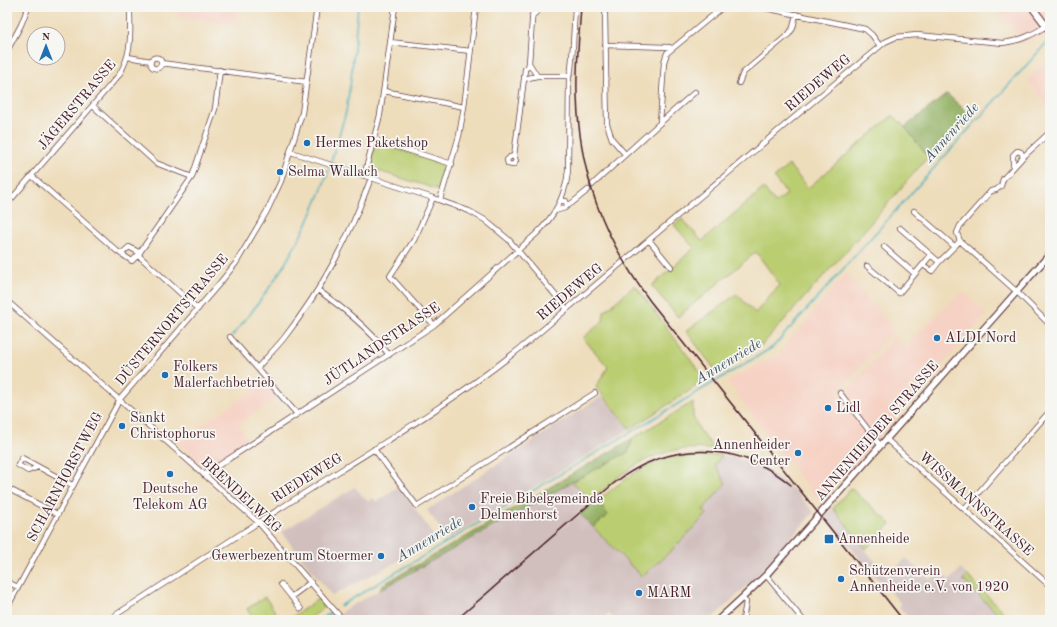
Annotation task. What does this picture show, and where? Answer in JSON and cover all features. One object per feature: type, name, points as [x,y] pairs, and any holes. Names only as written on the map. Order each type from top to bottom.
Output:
[{"type":"main road","points":[[1032,7],[1048,28]]},
{"type":"street","points":[[7,50],[21,25],[28,7]]},
{"type":"street","name":"JÄGERSTRASSE","points":[[7,204],[119,75],[128,58],[130,40],[130,7]]},
{"type":"street","name":"DÜSTERNORTSTRASSE","points":[[120,399],[236,263],[267,211],[281,181],[302,113],[317,7]]},
{"type":"street","points":[[364,176],[380,115],[395,7]]},
{"type":"street","points":[[440,200],[452,164],[459,136],[476,7]]},
{"type":"street","points":[[514,156],[525,69],[528,67],[529,63],[532,7]]},
{"type":"street","points":[[532,16],[542,7]]},
{"type":"street","name":"JÜTLANDSTRASSE","points":[[204,475],[444,318],[543,228],[560,201],[566,184],[568,171],[569,76],[571,70],[575,7]]},
{"type":"street","points":[[660,123],[664,62],[667,53],[722,7]]},
{"type":"street","points":[[760,7],[865,29],[880,46]]},
{"type":"street","points":[[605,14],[607,124],[612,139],[625,154]]},
{"type":"street","points":[[739,83],[743,73],[789,34],[793,28],[796,14]]},
{"type":"street","name":"RIEDEWEG","points":[[108,620],[486,375],[567,309],[880,46],[896,37],[917,35],[1003,43],[1016,42],[1048,28]]},
{"type":"street","points":[[390,42],[471,51]]},
{"type":"street","points":[[605,45],[672,48]]},
{"type":"street","points":[[151,61],[154,57],[158,58],[161,60],[161,64]]},
{"type":"street","points":[[128,58],[151,61]]},
{"type":"street","points":[[151,61],[152,67],[155,68],[158,68],[161,64]]},
{"type":"street","points":[[529,63],[537,76]]},
{"type":"street","points":[[161,64],[220,70],[307,82]]},
{"type":"street","points":[[32,176],[121,254],[132,261],[139,254],[192,176],[215,109],[220,70]]},
{"type":"street","points":[[524,79],[537,76],[569,76]]},
{"type":"street","points":[[384,91],[464,107]]},
{"type":"street","points":[[592,185],[695,92]]},
{"type":"street","points":[[93,106],[156,163],[192,176]]},
{"type":"street","points":[[1048,134],[1013,167],[1003,179],[1001,186],[991,192],[960,226],[958,233],[960,241],[1016,291],[1050,325]]},
{"type":"street","points":[[373,139],[452,164]]},
{"type":"street","points":[[1013,167],[1013,155],[1016,151],[1021,152],[1023,157]]},
{"type":"street","points":[[291,152],[440,200],[469,211],[485,220],[509,240],[567,309]]},
{"type":"street","points":[[258,368],[284,339],[318,290],[340,253],[358,213],[371,178]]},
{"type":"street","points":[[555,211],[566,208],[588,190]]},
{"type":"street","points":[[433,198],[414,240],[390,276],[434,325]]},
{"type":"street","points":[[560,201],[566,201],[567,206]]},
{"type":"street","points":[[914,211],[954,246]]},
{"type":"street","points":[[900,228],[940,262]]},
{"type":"street","points":[[649,240],[671,267]]},
{"type":"street","points":[[923,265],[932,271],[960,241]]},
{"type":"street","points":[[121,254],[129,247],[139,254],[198,309]]},
{"type":"street","points":[[884,247],[915,274]]},
{"type":"street","name":"ANNENHEIDER STRASSE","points":[[718,620],[766,575],[1050,254]]},
{"type":"street","points":[[867,266],[898,293],[931,255]]},
{"type":"street","points":[[318,290],[340,306],[370,332],[389,355]]},
{"type":"street","name":"BRENDELWEG","points":[[7,301],[258,522],[343,620]]},
{"type":"street","points":[[230,337],[297,414]]},
{"type":"street","points":[[374,449],[417,506],[595,393]]},
{"type":"street","points":[[840,393],[880,445]]},
{"type":"street","name":"SCHARNHORSTWEG","points":[[7,608],[72,485],[120,399]]},
{"type":"street","points":[[964,509],[1050,411]]},
{"type":"street","name":"WISSMANNSTRASSE","points":[[886,439],[1050,586]]},
{"type":"street","points":[[38,467],[72,485]]},
{"type":"street","points":[[7,488],[57,514]]},
{"type":"street","points":[[766,575],[803,620]]},
{"type":"street","points":[[7,582],[18,587]]},
{"type":"street","points":[[291,597],[311,582]]},
{"type":"street","points":[[281,584],[301,609]]},
{"type":"street","points":[[742,598],[746,602],[743,620]]},
{"type":"shaded area","points":[[179,7],[238,7],[236,25],[178,17]]},
{"type":"shaded area","points":[[997,7],[1050,9],[1050,41],[1045,35],[1041,35],[1023,43]]},
{"type":"shaded area","points":[[1050,57],[1050,110],[1028,80]]},
{"type":"shaded area","points":[[846,273],[894,330],[837,392],[841,398],[895,335],[904,348],[944,307],[963,292],[987,314],[821,504],[727,381],[778,355]]},
{"type":"shaded area","points":[[266,382],[278,397],[238,425],[250,441],[209,467],[204,467],[179,444],[190,433]]},
{"type":"shaded area","points":[[602,396],[630,429],[448,539],[427,510]]},
{"type":"shaded area","points":[[722,455],[735,457],[766,470],[795,491],[814,512],[748,585],[710,620],[614,620],[608,613],[602,620],[333,620],[344,610],[572,482],[591,501],[558,532],[580,514],[642,576],[676,546],[706,515],[703,511],[709,504],[715,465]]},
{"type":"shaded area","points":[[399,486],[437,540],[332,596],[281,532],[355,487],[368,502],[373,498],[377,502]]},
{"type":"shaded area","points":[[833,508],[887,577],[906,558],[930,580],[939,570],[949,580],[961,569],[967,575],[964,580],[1004,620],[910,620],[899,607],[901,604],[892,593],[881,583],[825,517]]},
{"type":"green space","points":[[947,94],[967,112],[940,150],[928,157],[905,127]]},
{"type":"green space","points":[[893,115],[905,127],[928,157],[763,344],[716,371],[686,331],[737,294],[755,313],[780,285],[756,252],[678,317],[652,286],[694,248],[674,225],[682,219],[702,241],[764,188],[775,203],[787,194],[774,178],[789,165],[808,188]]},
{"type":"green space","points":[[376,143],[447,164],[439,190],[369,168]]},
{"type":"green space","points":[[635,285],[706,380],[630,429],[596,387],[608,367],[583,338],[603,321],[604,312]]},
{"type":"green space","points":[[693,402],[693,417],[700,431],[715,449],[684,449],[644,461],[622,474],[591,501],[572,482],[628,452],[633,438]]},
{"type":"green space","points":[[633,438],[628,452],[380,590],[382,585]]},
{"type":"green space","points":[[722,455],[715,465],[726,483],[703,510],[707,514],[676,546],[642,577],[593,527],[608,515],[597,501],[627,478],[647,466],[670,458]]},
{"type":"green space","points":[[851,488],[891,524],[866,549],[833,508]]},
{"type":"green space","points":[[597,501],[608,515],[593,527],[580,514],[592,503]]},
{"type":"green space","points":[[967,575],[1011,620],[1004,620],[963,580]]},
{"type":"green space","points":[[265,597],[281,620],[254,620],[247,609]]},
{"type":"green space","points":[[321,597],[323,609],[307,620],[288,620]]},
{"type":"waterway","points":[[331,162],[346,112],[351,79],[358,7]]},
{"type":"waterway","name":"Annenriede","points":[[340,606],[773,347],[1050,39]]},
{"type":"waterway","points":[[232,336],[262,298],[289,257],[301,236],[321,192],[329,169]]},
{"type":"waterway","name":"Annenriede","points":[[318,620],[331,613]]},
{"type":"railway","points":[[581,7],[577,95],[583,152],[597,204],[619,253],[633,277],[650,301],[903,620]]},
{"type":"railway","points":[[456,620],[613,484],[634,470],[656,460],[679,454],[702,452],[725,454],[748,460],[770,470],[791,485]]},
{"type":"place","name":"Hermes Paketshop","points":[[307,143]]},
{"type":"place","name":"Selma Wallach","points":[[280,172]]},
{"type":"place","name":"ALDI Nord","points":[[937,338]]},
{"type":"place","name":"Folkers Malerfachbetrieb","points":[[165,375]]},
{"type":"place","name":"Lidl","points":[[828,408]]},
{"type":"place","name":"Sankt Christophorus","points":[[122,426]]},
{"type":"place","name":"Annenheider Center","points":[[798,453]]},
{"type":"place","name":"Deutsche Telekom AG","points":[[170,474]]},
{"type":"place","name":"Freie Bibelgemeinde Delmenhorst","points":[[472,507]]},
{"type":"place","name":"Annenheide","points":[[829,539]]},
{"type":"place","name":"Gewerbezentrum Stoermer","points":[[381,556]]},
{"type":"place","name":"Schützenverein Annenheide e.V. von 1920","points":[[841,579]]},
{"type":"place","name":"MARM","points":[[639,593]]}]
